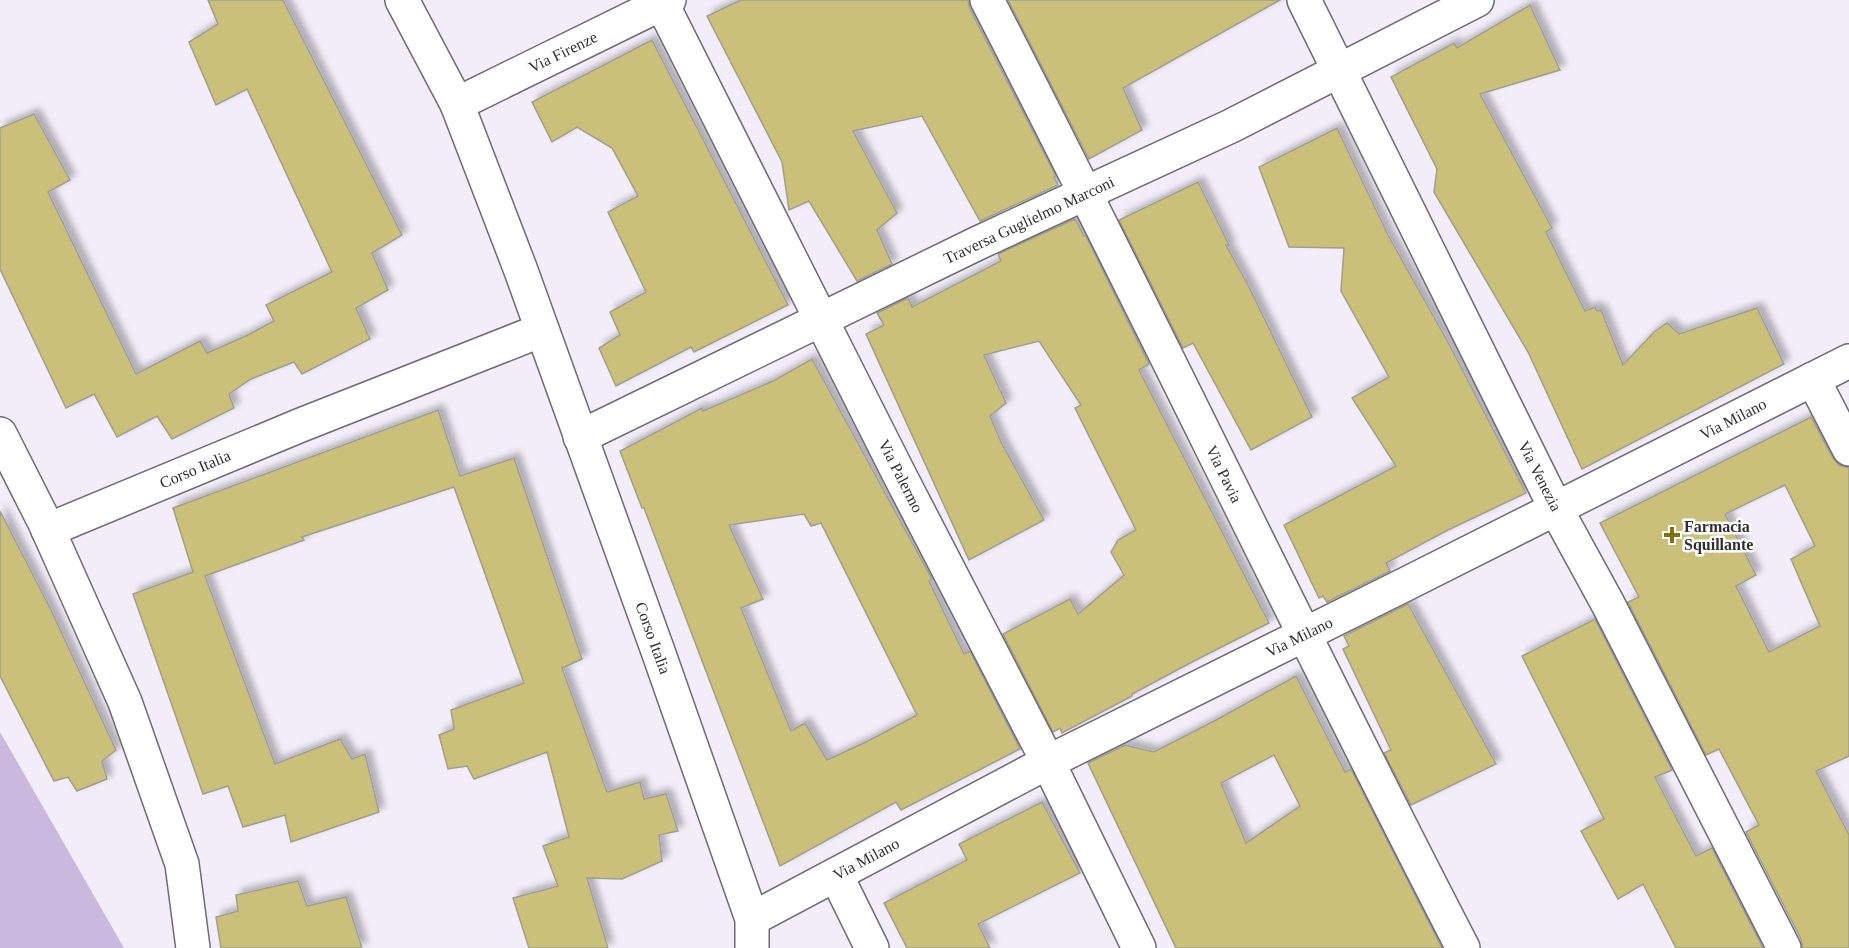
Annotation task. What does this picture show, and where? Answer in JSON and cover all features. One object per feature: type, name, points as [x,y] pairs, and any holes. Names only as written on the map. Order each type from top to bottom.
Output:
[{"type":"street","name":"Corso Italia","points":[[402,0],[457,104],[520,268],[659,654],[752,934]]},
{"type":"street","name":"Via Pavia","points":[[987,0],[1086,193],[1304,634],[1463,948]]},
{"type":"street","name":"Via Venezia","points":[[1304,0],[1557,509],[1784,948]]},
{"type":"street","name":"Traversa Guglielmo Marconi","points":[[580,436],[822,318],[1231,126],[1477,0]]},
{"type":"street","name":"Via Firenze","points":[[457,104],[666,2]]},
{"type":"street","name":"Via Palermo","points":[[666,2],[899,474],[1048,762],[1139,948]]},
{"type":"street","name":"Corso Italia","points":[[48,530],[301,425],[542,330]]},
{"type":"street","name":"Via Milano","points":[[752,934],[836,875],[1048,762],[1849,361]]},
{"type":"street","points":[[1813,379],[1849,449]]},
{"type":"street","points":[[0,434],[48,530],[125,702],[182,864],[193,948]]},
{"type":"street","points":[[836,875],[872,948]]},
{"type":"shaded area","points":[[0,732],[124,948],[0,948]]},
{"type":"building","points":[[208,0],[283,0],[402,235],[372,253],[388,290],[356,308],[370,339],[302,374],[294,362],[251,379],[229,394],[234,408],[172,439],[157,416],[117,437],[94,394],[66,408],[0,269],[0,128],[34,114],[70,180],[48,192],[136,374],[200,341],[207,353],[274,321],[266,305],[332,272],[247,89],[216,105],[189,42],[218,24]]},
{"type":"building","points":[[741,0],[968,0],[970,9],[1056,176],[1054,177],[1058,185],[980,221],[922,116],[853,131],[897,213],[877,230],[892,264],[857,281],[809,201],[789,210],[782,162],[707,16]]},
{"type":"building","points":[[1008,0],[1280,0],[1123,88],[1142,130],[1089,159]]},
{"type":"building","points":[[1530,5],[1560,70],[1480,94],[1552,228],[1546,232],[1585,311],[1595,307],[1597,311],[1601,310],[1623,365],[1654,332],[1667,323],[1679,334],[1757,308],[1784,364],[1582,469],[1528,352],[1434,192],[1437,169],[1391,77],[1454,43],[1457,48]]},
{"type":"building","points":[[652,40],[788,305],[694,352],[691,347],[616,386],[599,348],[620,335],[610,312],[646,292],[608,212],[638,196],[612,148],[577,127],[552,142],[532,102]]},
{"type":"building","points":[[1337,128],[1388,235],[1449,344],[1526,493],[1386,563],[1390,571],[1327,602],[1323,596],[1319,598],[1284,525],[1396,466],[1352,398],[1389,377],[1341,291],[1344,248],[1289,247],[1259,167]]},
{"type":"building","points":[[1198,182],[1229,245],[1226,245],[1312,417],[1251,450],[1193,343],[1183,348],[1119,220]]},
{"type":"building","points":[[1075,219],[1086,236],[1149,364],[1139,370],[1269,623],[1062,733],[1060,728],[1053,732],[1003,634],[1070,599],[1078,614],[1124,575],[1111,552],[1118,540],[1136,530],[1075,408],[1081,405],[1039,341],[984,355],[1006,403],[990,416],[1001,442],[1044,520],[969,560],[866,334],[884,325],[877,313],[908,298],[912,307],[1001,261],[998,254]]},
{"type":"building","points":[[812,359],[932,579],[929,581],[964,654],[970,651],[1020,749],[901,810],[896,802],[780,866],[644,508],[642,508],[620,451],[702,408],[703,411],[773,381]],"holes":[[[804,514],[811,526],[821,523],[917,715],[827,760],[805,723],[791,731],[741,608],[763,599],[729,525]]]},
{"type":"building","points":[[438,410],[460,476],[514,458],[582,659],[562,668],[607,792],[640,782],[644,799],[666,794],[678,831],[659,835],[662,861],[622,879],[587,878],[608,948],[529,948],[513,898],[558,886],[543,846],[569,837],[547,752],[474,779],[467,766],[448,769],[439,735],[454,729],[451,710],[524,683],[454,487],[302,537],[304,540],[205,576],[275,764],[340,739],[352,759],[365,754],[379,812],[291,842],[285,815],[243,827],[228,786],[203,794],[133,594],[193,572],[173,508]]},
{"type":"building","points":[[1811,417],[1833,458],[1839,465],[1849,468],[1849,756],[1816,771],[1849,835],[1849,948],[1803,948],[1801,939],[1746,832],[1759,825],[1719,749],[1706,755],[1628,602],[1639,597],[1600,523]],"holes":[[[1785,485],[1815,546],[1791,559],[1820,626],[1769,652],[1736,586],[1756,575],[1725,514]]]},
{"type":"building","points":[[0,511],[51,610],[116,750],[102,761],[107,779],[77,791],[68,777],[54,781],[0,676]]},
{"type":"building","points":[[1408,604],[1496,764],[1411,805],[1384,753],[1391,750],[1343,649],[1349,646],[1344,636]]},
{"type":"building","points":[[1595,619],[1672,770],[1655,777],[1696,856],[1712,848],[1763,948],[1676,948],[1643,884],[1618,899],[1581,831],[1604,819],[1522,656]]},
{"type":"building","points":[[1296,676],[1345,772],[1351,769],[1442,948],[1176,948],[1088,763],[1125,745],[1154,752]],"holes":[[[1274,755],[1300,806],[1246,843],[1221,783]]]},
{"type":"building","points":[[1042,802],[1080,873],[978,924],[990,948],[907,948],[884,903],[967,860],[959,844]]},
{"type":"building","points":[[298,881],[307,906],[346,897],[362,948],[221,948],[216,917],[238,911],[236,895]]},
{"type":"place","name":"Farmacia Squillante","points":[[1672,535]]}]
